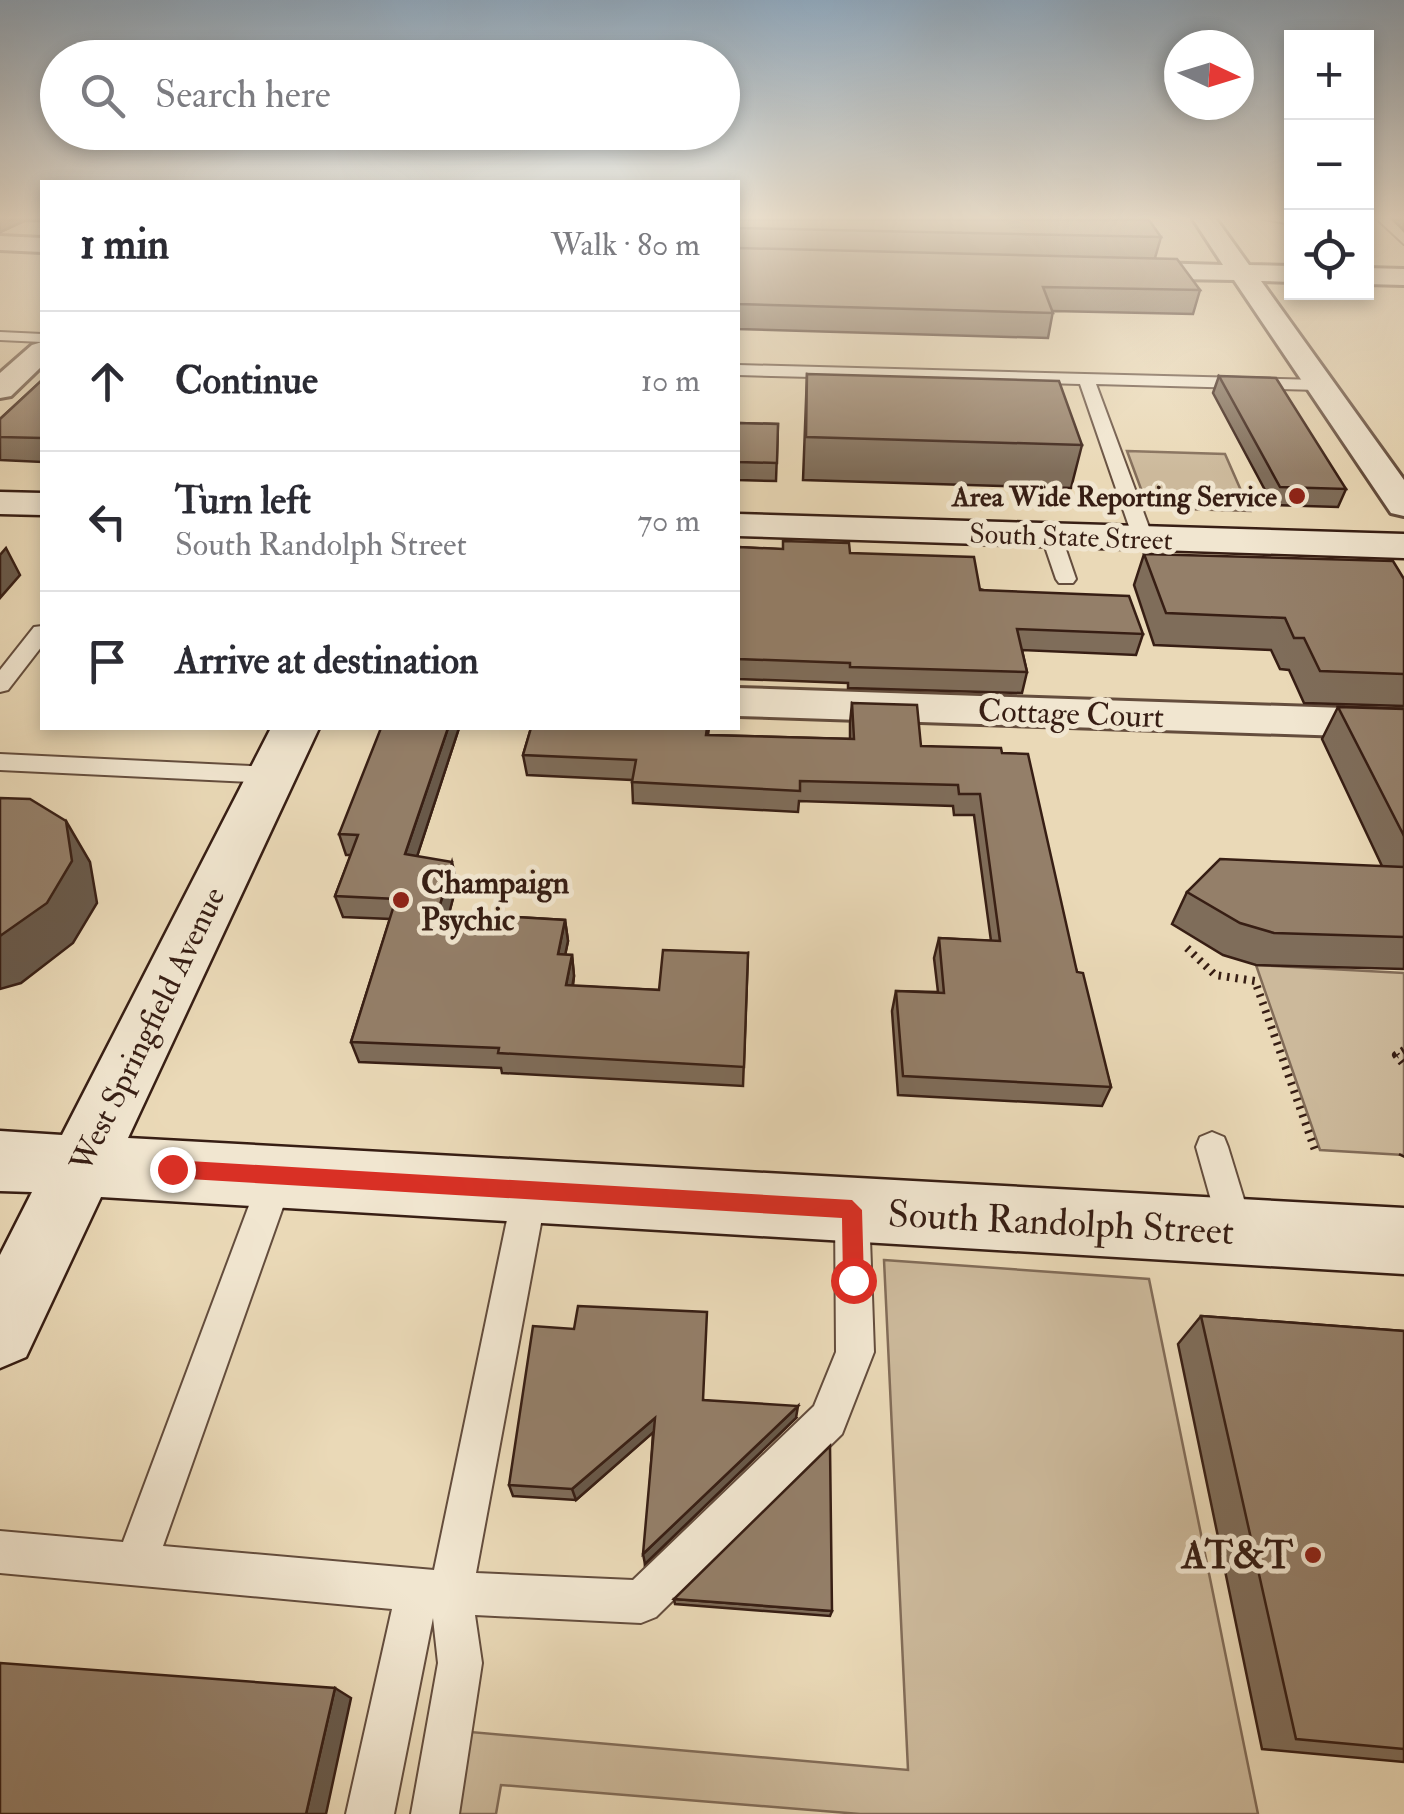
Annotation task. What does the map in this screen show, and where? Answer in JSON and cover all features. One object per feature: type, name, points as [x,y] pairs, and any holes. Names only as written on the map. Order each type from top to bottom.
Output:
[{"type":"main road","points":[[0,503],[40,504]]},
{"type":"main road","name":"South State Street","points":[[740,525],[1404,546]]},
{"type":"main road","name":"West Springfield Avenue","points":[[0,1331],[283,751]]},
{"type":"main road","name":"South Randolph Street","points":[[0,1162],[1404,1242]]},
{"type":"street","points":[[1263,304],[1404,505]]},
{"type":"street","points":[[0,389],[36,362]]},
{"type":"street","name":"Cottage Court","points":[[740,702],[1404,724]]},
{"type":"lane","points":[[0,336],[40,338]]},
{"type":"lane","points":[[740,370],[1320,385]]},
{"type":"lane","points":[[1087,380],[1143,538]]},
{"type":"lane","points":[[1051,535],[1066,579]]},
{"type":"lane","points":[[0,686],[40,635]]},
{"type":"lane","points":[[0,762],[283,751]]},
{"type":"lane","points":[[1212,1147],[1237,1232]]},
{"type":"lane","points":[[136,1564],[277,1176]]},
{"type":"lane","points":[[370,1814],[434,1592],[530,1191]]},
{"type":"lane","points":[[0,1552],[434,1592],[642,1602],[828,1420],[855,1352],[852,1210]]},
{"type":"lane","points":[[434,1592],[460,1663],[435,1814]]},
{"type":"path","points":[[1188,948],[1214,975],[1255,981],[1316,1153]]},
{"type":"path","points":[[1404,1050],[1396,1055],[1404,1065]]},
{"type":"shaded area","points":[[1127,451],[1225,454],[1250,511],[1148,508]]},
{"type":"shaded area","points":[[1256,965],[1404,973],[1404,1155],[1320,1150]]},
{"type":"shaded area","points":[[884,1260],[1149,1279],[1258,1814],[860,1814],[501,1785],[496,1814],[457,1814],[471,1732],[908,1770]]},
{"type":"building","points":[[740,304],[740,304],[1049,304],[1053,313]]},
{"type":"building","points":[[807,374],[1059,381],[1082,445],[806,437]]},
{"type":"building","points":[[1219,376],[1276,378],[1346,489],[1280,487]]},
{"type":"building","points":[[40,382],[40,438],[0,437],[0,419]]},
{"type":"building","points":[[740,423],[778,424],[777,463],[740,462]]},
{"type":"building","points":[[783,541],[849,543],[850,553],[974,557],[980,590],[1129,596],[1143,634],[1017,629],[1027,672],[740,659],[740,547],[783,549]]},
{"type":"building","points":[[1144,554],[1393,561],[1404,579],[1404,674],[1320,671],[1304,638],[1294,638],[1285,618],[1166,613]]},
{"type":"building","points":[[852,703],[917,705],[921,746],[1001,748],[1002,753],[1028,754],[1077,972],[1083,973],[1111,1087],[903,1076],[896,991],[944,993],[939,938],[1000,941],[980,794],[959,794],[958,785],[800,781],[800,791],[632,782],[636,760],[523,755],[530,730],[707,730],[706,735],[854,739]]},
{"type":"building","points":[[1338,707],[1404,709],[1404,836]]},
{"type":"building","points":[[380,730],[447,730],[405,854],[452,862],[438,912],[565,920],[558,954],[572,955],[566,985],[659,990],[663,950],[748,953],[744,1067],[498,1053],[499,1048],[351,1042],[396,899],[335,896],[358,835],[339,834]]},
{"type":"building","points":[[0,798],[30,799],[66,821],[72,861],[47,903],[0,936]]},
{"type":"building","points":[[1220,859],[1404,867],[1404,937],[1274,933],[1240,923],[1187,892]]},
{"type":"building","points":[[578,1306],[707,1312],[703,1400],[798,1406],[643,1554],[655,1418],[572,1489],[509,1485],[533,1326],[574,1329]]},
{"type":"building","name":"AT&T","points":[[1201,1316],[1404,1331],[1404,1749],[1296,1739]]},
{"type":"building","points":[[830,1446],[832,1611],[674,1599]]},
{"type":"building","points":[[0,1663],[335,1688],[306,1814],[0,1814]]},
{"type":"place","name":"Area Wide Reporting Service","points":[[1297,496]]},
{"type":"place","name":"Champaign Psychic","points":[[401,900]]},
{"type":"place","name":"AT&T","points":[[1313,1555]]},
{"type":"route","points":[[172,1169],[852,1210],[853,1280]]}]
